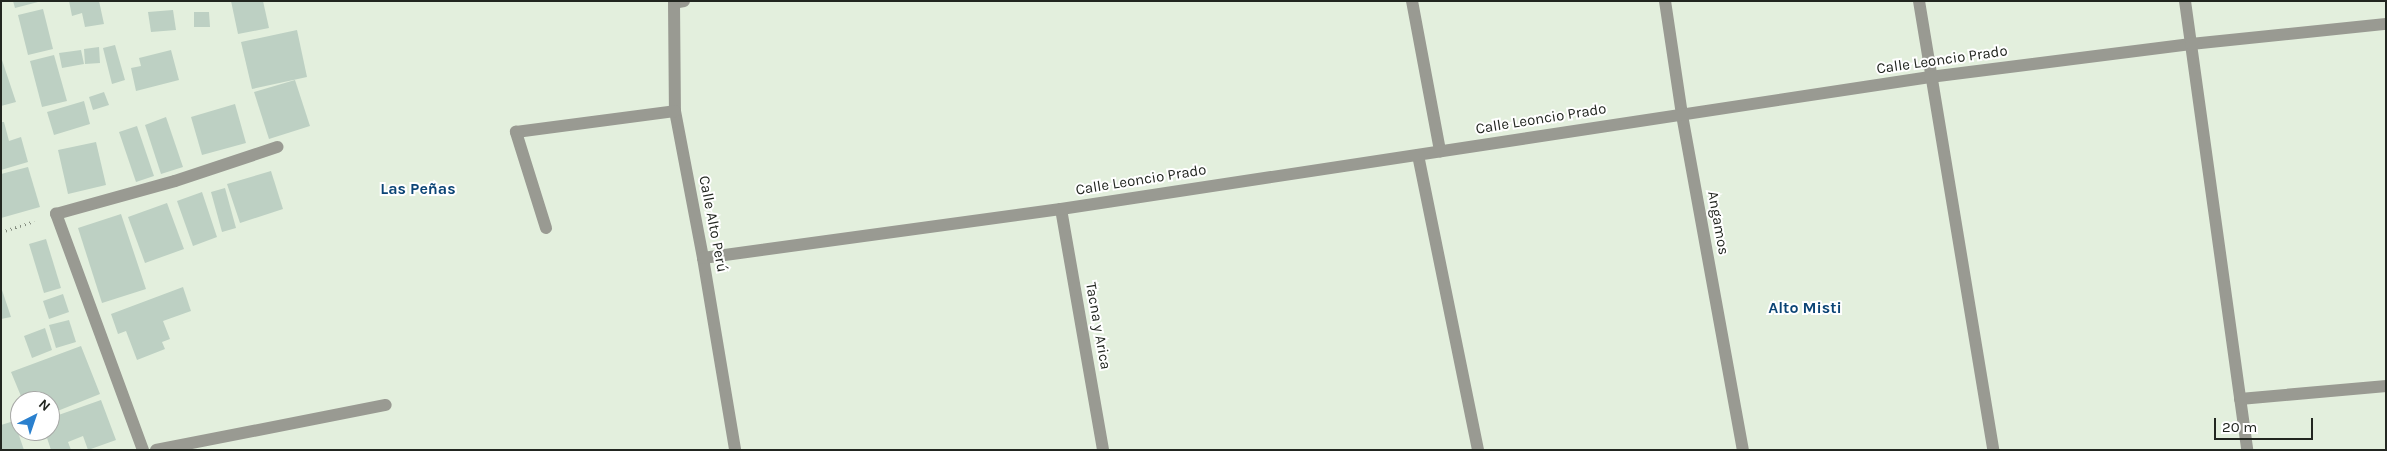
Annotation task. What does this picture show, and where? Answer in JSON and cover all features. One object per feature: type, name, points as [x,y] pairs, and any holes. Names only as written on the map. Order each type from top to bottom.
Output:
[{"type":"street","points":[[1412,1],[1440,151]]},
{"type":"street","name":"Angamos","points":[[1665,1],[1682,115],[1743,450]]},
{"type":"street","points":[[1919,1],[1930,77],[1994,450]]},
{"type":"street","points":[[2186,1],[2247,450]]},
{"type":"street","name":"Calle Alto Perú","points":[[679,2],[675,112],[703,258],[735,450]]},
{"type":"street","name":"Calle Leoncio Prado","points":[[703,258],[1061,209],[1930,77],[2191,44],[2386,24]]},
{"type":"street","points":[[546,228],[516,132],[675,112]]},
{"type":"street","points":[[143,450],[56,214],[184,178],[278,147]]},
{"type":"street","points":[[1418,154],[1478,450]]},
{"type":"street","name":"Tacna y Arica","points":[[1061,209],[1103,450]]},
{"type":"street","points":[[2240,399],[2386,386]]},
{"type":"street","points":[[156,450],[386,405]]},
{"type":"path","points":[[1,232],[56,214]]},
{"type":"building","points":[[13,1],[38,1],[38,2],[15,8]]},
{"type":"building","points":[[69,1],[99,1],[104,24],[85,27],[82,13],[72,16]]},
{"type":"building","points":[[231,1],[263,1],[269,28],[238,34]]},
{"type":"building","points":[[43,9],[53,49],[28,55],[18,15]]},
{"type":"building","points":[[173,10],[176,30],[151,32],[148,12]]},
{"type":"building","points":[[194,12],[209,12],[210,27],[194,27]]},
{"type":"building","points":[[297,30],[307,77],[252,89],[241,42]]},
{"type":"building","points":[[115,45],[125,80],[112,84],[103,48]]},
{"type":"building","points":[[99,47],[100,63],[85,64],[84,49]]},
{"type":"building","points":[[81,50],[84,64],[62,68],[59,53]]},
{"type":"building","points":[[171,50],[179,80],[136,91],[131,68],[141,66],[139,58]]},
{"type":"building","points":[[54,55],[67,101],[42,107],[30,61]]},
{"type":"building","points":[[1,57],[16,102],[1,106]]},
{"type":"building","points":[[295,80],[310,126],[269,139],[254,92]]},
{"type":"building","points":[[104,92],[109,105],[93,110],[89,97]]},
{"type":"building","points":[[84,101],[90,124],[54,135],[47,112]]},
{"type":"building","points":[[235,104],[246,143],[202,155],[191,117]]},
{"type":"building","points":[[166,117],[183,167],[161,174],[145,125]]},
{"type":"building","points":[[1,122],[4,122],[9,141],[21,137],[28,162],[1,170]]},
{"type":"building","points":[[137,126],[154,176],[136,182],[119,132]]},
{"type":"building","points":[[96,142],[106,185],[68,194],[58,150]]},
{"type":"building","points":[[28,167],[40,207],[1,218],[1,174]]},
{"type":"building","points":[[271,171],[283,209],[240,223],[227,184]]},
{"type":"building","points":[[225,188],[236,228],[222,232],[211,192]]},
{"type":"building","points":[[202,192],[217,237],[193,246],[177,201]]},
{"type":"building","points":[[167,203],[184,249],[145,263],[128,217]]},
{"type":"building","points":[[121,214],[146,289],[102,303],[78,228]]},
{"type":"building","points":[[46,239],[61,288],[44,293],[29,244]]},
{"type":"building","points":[[1,287],[11,317],[1,319]]},
{"type":"building","points":[[183,287],[191,311],[163,321],[170,339],[162,342],[165,349],[137,360],[126,331],[118,334],[111,314]]},
{"type":"building","points":[[63,294],[69,312],[49,319],[43,301]]},
{"type":"building","points":[[69,320],[76,342],[56,348],[49,325]]},
{"type":"building","points":[[45,328],[52,350],[32,358],[24,336]]},
{"type":"building","points":[[81,346],[100,394],[60,410],[60,391],[19,391],[11,372]]},
{"type":"building","points":[[101,400],[116,440],[88,450],[83,436],[68,442],[71,450],[51,450],[48,441],[60,441],[60,414]]},
{"type":"building","points":[[10,422],[10,441],[21,441],[24,450],[1,450],[1,425]]},
{"type":"district","name":"Las Peñas","points":[[418,189]]},
{"type":"district","name":"Alto Misti","points":[[1805,308]]}]
